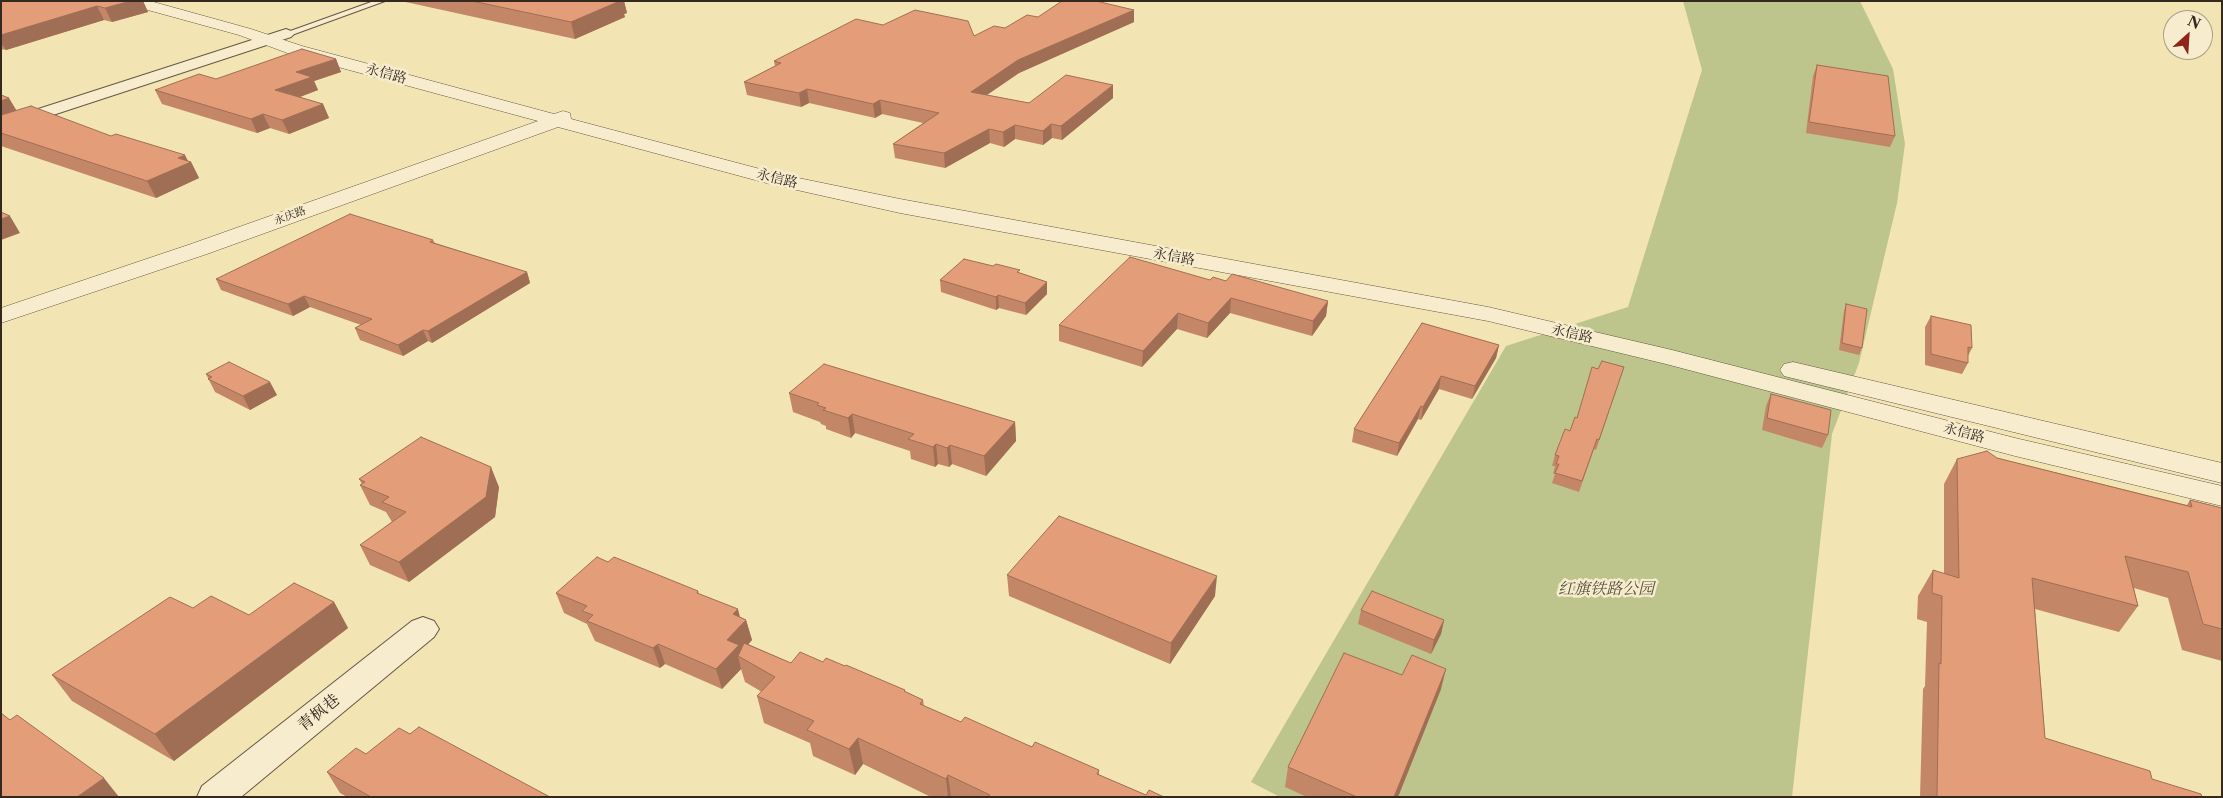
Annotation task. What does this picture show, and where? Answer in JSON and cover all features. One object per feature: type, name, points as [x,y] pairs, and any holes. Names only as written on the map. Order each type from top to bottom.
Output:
[{"type":"street","name":"永信路","points":[[131,1],[245,32],[276,37]]},
{"type":"street","name":"永信路","points":[[162,1],[276,37],[296,50],[922,198],[1566,317],[2222,473]]},
{"type":"street","points":[[1,127],[276,37]]},
{"type":"street","name":"永信路","points":[[555,112],[777,180],[1488,314],[1663,355],[2014,447],[2222,496]]},
{"type":"street","name":"永庆路","points":[[1,305],[184,237],[555,112]]},
{"type":"street","name":"永庆路","points":[[1,316],[208,246],[555,112]]},
{"type":"street","name":"青枫巷","points":[[215,797],[423,629]]},
{"type":"lane","points":[[276,37],[382,1]]},
{"type":"green space","name":"红旗铁路公园","points":[[1683,1],[1860,1],[1893,69],[1905,144],[1897,203],[1859,363],[1832,434],[1792,797],[1280,797],[1251,782],[1506,346],[1628,307],[1702,70]]},
{"type":"building","points":[[1,1],[131,1],[105,8],[97,6],[1,35]]},
{"type":"building","points":[[472,1],[620,1],[571,22]]},
{"type":"building","points":[[1062,1],[1096,1],[1134,10],[1018,60],[971,92],[1029,103],[1066,75],[1113,85],[1061,126],[1051,124],[1043,131],[1015,125],[1003,132],[989,129],[944,153],[893,144],[939,113],[880,100],[873,104],[807,89],[799,93],[744,82],[781,63],[774,61],[856,19],[883,25],[915,10],[968,21],[974,36],[994,26],[1005,28],[1027,15],[1038,17]]},
{"type":"building","points":[[302,49],[336,59],[296,72],[312,77],[275,90],[323,104],[282,120],[263,114],[251,119],[155,90],[199,74],[216,79]]},
{"type":"building","points":[[1817,65],[1888,76],[1895,136],[1809,122]]},
{"type":"building","points":[[1,95],[9,98],[1,101]]},
{"type":"building","points":[[31,106],[111,136],[116,134],[185,155],[178,158],[191,162],[147,181],[1,133],[1,115]]},
{"type":"building","points":[[1,212],[10,216],[1,219]]},
{"type":"building","points":[[350,214],[433,240],[430,242],[527,272],[428,331],[423,330],[398,345],[355,328],[372,319],[304,296],[288,304],[216,279]]},
{"type":"building","points":[[1130,257],[1210,280],[1213,277],[1226,281],[1232,274],[1328,301],[1313,321],[1231,298],[1208,323],[1178,313],[1143,351],[1059,325]]},
{"type":"building","points":[[964,259],[1020,270],[1017,272],[1047,282],[1025,303],[998,295],[996,297],[940,280]]},
{"type":"building","points":[[1846,304],[1867,309],[1862,348],[1842,343]]},
{"type":"building","points":[[1931,316],[1971,325],[1972,348],[1968,347],[1968,363],[1931,354]]},
{"type":"building","points":[[1422,323],[1499,345],[1475,386],[1441,376],[1399,443],[1354,429]]},
{"type":"building","points":[[1602,361],[1624,367],[1599,440],[1597,439],[1582,481],[1555,473],[1559,464],[1556,464],[1559,456],[1555,455],[1565,429],[1570,431],[1575,417],[1577,418],[1592,367],[1598,369]]},
{"type":"building","points":[[229,362],[270,382],[243,396],[208,379],[212,377],[206,374]]},
{"type":"building","points":[[824,364],[1015,422],[984,456],[950,445],[947,448],[936,444],[933,447],[908,439],[914,434],[852,414],[848,418],[823,410],[826,408],[817,405],[819,403],[789,393]]},
{"type":"building","points":[[1771,394],[1831,410],[1828,435],[1767,418]]},
{"type":"building","points":[[421,437],[491,467],[486,497],[399,562],[360,545],[406,512],[382,502],[389,497],[360,485],[365,482],[359,479]]},
{"type":"building","points":[[1987,451],[1997,458],[2192,507],[2190,500],[2222,508],[2222,629],[2203,624],[2188,572],[2125,556],[2138,606],[2032,578],[2045,738],[2150,771],[2152,779],[2201,794],[2202,797],[1937,797],[1942,596],[1932,593],[1933,570],[1959,578],[1957,459]]},
{"type":"building","points":[[1059,516],[1217,576],[1171,643],[1007,575]]},
{"type":"building","points":[[597,557],[608,562],[614,557],[738,609],[733,614],[746,620],[727,640],[739,645],[716,669],[658,644],[653,648],[587,621],[593,615],[582,611],[587,606],[556,593]]},
{"type":"building","points":[[294,583],[334,602],[155,734],[52,675],[170,597],[193,608],[211,596],[249,615]]},
{"type":"building","points":[[1372,591],[1444,620],[1434,640],[1361,610]]},
{"type":"building","points":[[744,643],[791,663],[800,652],[823,662],[826,658],[846,665],[905,690],[923,700],[920,704],[961,722],[965,717],[1032,747],[1035,742],[1099,770],[1097,774],[1146,795],[1149,790],[1164,797],[988,797],[990,795],[948,775],[946,779],[858,738],[849,749],[807,730],[814,721],[757,696],[775,677],[738,656]]},
{"type":"building","points":[[1344,653],[1402,675],[1412,655],[1446,669],[1394,797],[1357,797],[1288,767]]},
{"type":"building","points":[[1,713],[10,720],[17,715],[104,778],[77,797],[1,797]]},
{"type":"building","points":[[419,727],[550,797],[371,797],[327,772],[356,748],[366,754],[399,728],[410,734]]}]
